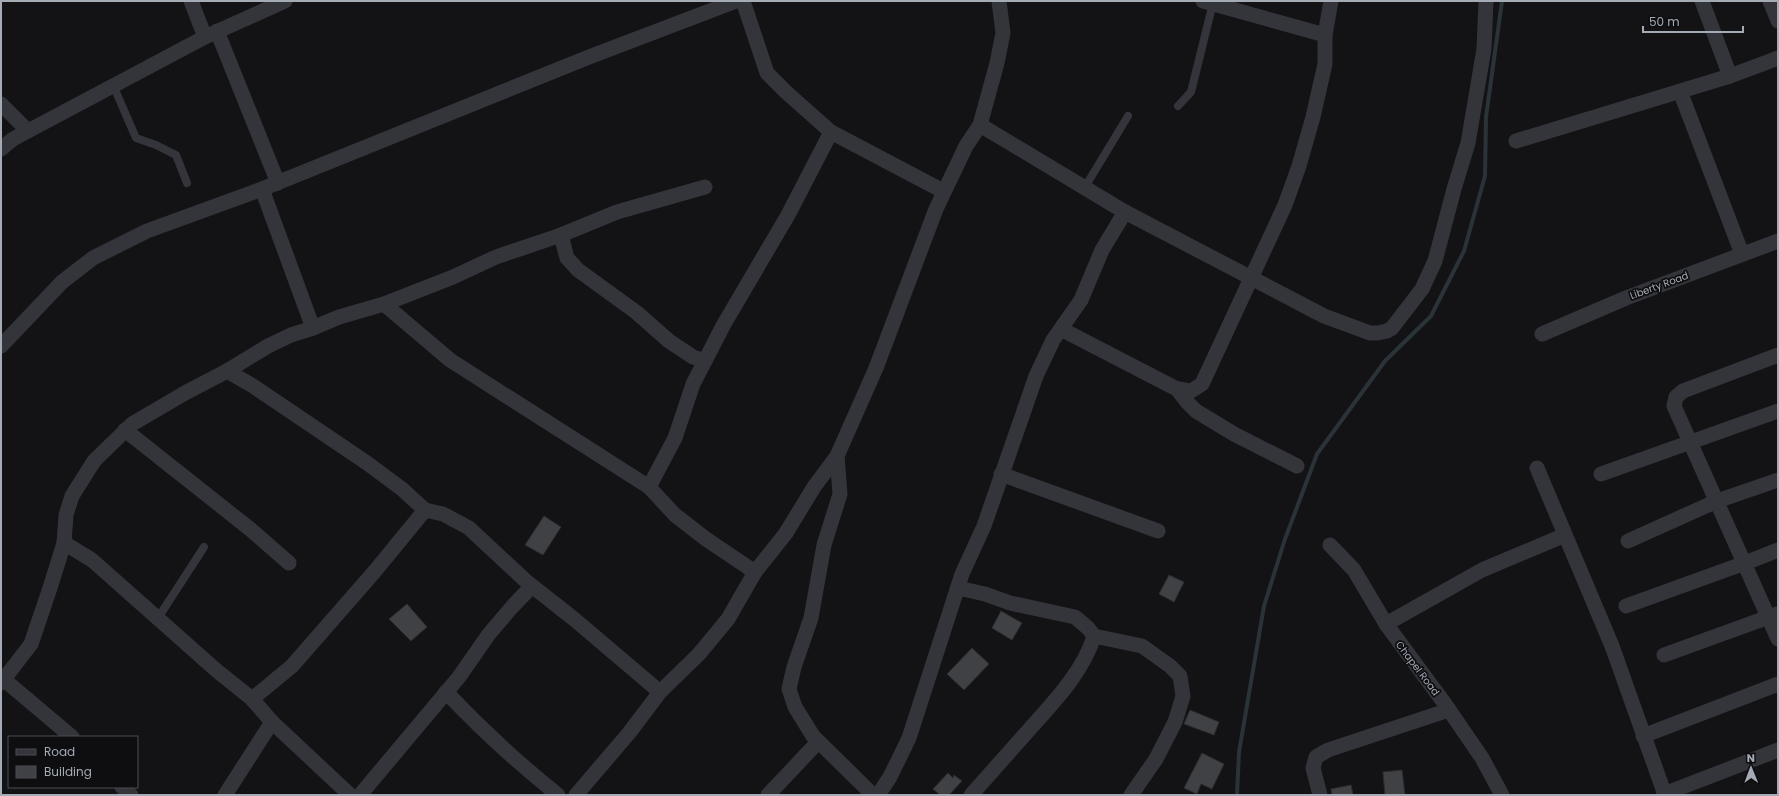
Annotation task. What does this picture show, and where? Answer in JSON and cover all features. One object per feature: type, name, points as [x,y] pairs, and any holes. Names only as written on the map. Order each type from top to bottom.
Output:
[{"type":"street","points":[[191,1],[211,34],[278,183]]},
{"type":"street","points":[[1,149],[13,139],[113,85],[211,34],[285,1]]},
{"type":"street","points":[[1,346],[62,282],[93,258],[147,231],[278,183],[589,57],[736,1]]},
{"type":"street","points":[[743,1],[767,73],[831,132],[943,191]]},
{"type":"street","points":[[576,795],[629,733],[660,692],[699,654],[728,620],[755,572],[786,533],[814,487],[837,456],[876,368],[943,191],[966,146],[980,125],[997,63],[1003,33],[999,1]]},
{"type":"street","points":[[1061,329],[1177,389],[1192,391],[1202,384],[1285,205],[1299,166],[1313,117],[1324,64],[1325,35],[1331,1]]},
{"type":"street","points":[[980,125],[1125,212],[1324,316],[1370,333],[1387,331],[1392,328],[1422,289],[1435,261],[1468,143],[1484,49],[1486,1]]},
{"type":"street","points":[[1702,1],[1730,76]]},
{"type":"street","points":[[1770,1],[1778,21]]},
{"type":"street","points":[[1208,2],[1263,19],[1325,35]]},
{"type":"street","points":[[1516,141],[1730,76],[1778,58]]},
{"type":"street","points":[[1680,91],[1742,254]]},
{"type":"street","points":[[1,104],[28,131]]},
{"type":"street","points":[[649,487],[675,438],[693,384],[743,290],[788,215],[831,132]]},
{"type":"street","points":[[71,736],[2,680],[30,644],[64,543],[66,515],[72,496],[94,461],[124,430],[185,393],[227,371],[268,346],[291,335],[384,304],[453,277],[496,257],[560,235],[617,212],[705,186]]},
{"type":"street","points":[[262,189],[313,328]]},
{"type":"street","points":[[878,795],[890,777],[909,738],[958,588],[984,526],[1036,376],[1053,340],[1081,300],[1102,250],[1125,212]]},
{"type":"street","points":[[560,235],[567,258],[578,270],[636,312],[669,341],[693,357],[705,361]]},
{"type":"street","name":"Liberty Road","points":[[1542,334],[1626,298],[1778,241]]},
{"type":"street","points":[[384,304],[450,360],[649,487],[675,515],[706,539],[755,572]]},
{"type":"street","points":[[1778,356],[1683,391],[1676,396],[1674,406],[1745,564],[1773,615],[1778,639]]},
{"type":"street","points":[[227,371],[253,386],[367,463],[402,489],[425,510],[443,514],[469,528],[532,586],[574,619],[660,692]]},
{"type":"street","points":[[1177,389],[1196,411],[1234,434],[1296,466]]},
{"type":"street","points":[[1601,474],[1778,411]]},
{"type":"street","points":[[124,430],[250,529],[289,563]]},
{"type":"street","points":[[837,456],[840,494],[824,546],[811,618],[794,667],[789,689],[795,707],[813,736],[873,795]]},
{"type":"street","points":[[1537,468],[1612,646],[1665,794],[1778,750]]},
{"type":"street","points":[[1001,474],[1158,532]]},
{"type":"street","points":[[1628,541],[1717,501],[1778,480]]},
{"type":"street","points":[[252,699],[292,666],[375,571],[425,510]]},
{"type":"street","points":[[1386,624],[1482,570],[1565,534]]},
{"type":"street","points":[[64,543],[92,560],[216,670],[252,699],[272,722],[350,795]]},
{"type":"street","name":"Chapel Road","points":[[1330,545],[1354,570],[1386,624],[1482,758],[1502,795]]},
{"type":"street","points":[[1626,606],[1745,564],[1778,550]]},
{"type":"street","points":[[360,795],[446,692],[494,629],[532,586]]},
{"type":"street","points":[[958,588],[985,594],[1010,603],[1075,617],[1088,628],[1094,636],[1142,646],[1170,666],[1180,676],[1183,696],[1175,722],[1156,759],[1131,795]]},
{"type":"street","points":[[1664,655],[1773,615]]},
{"type":"street","points":[[978,793],[1068,684],[1088,650],[1094,636]]},
{"type":"street","points":[[1643,736],[1778,684]]},
{"type":"street","points":[[446,692],[485,732],[530,773],[558,795]]},
{"type":"street","points":[[1320,795],[1313,768],[1316,757],[1328,750],[1449,710]]},
{"type":"street","points":[[225,795],[272,722]]},
{"type":"street","points":[[768,795],[818,742]]},
{"type":"street","points":[[123,788],[131,795]]},
{"type":"lane","points":[[1178,106],[1191,92],[1208,2]]},
{"type":"lane","points":[[113,85],[136,138],[156,145],[176,155],[187,182]]},
{"type":"lane","points":[[1085,187],[1128,116]]},
{"type":"lane","points":[[158,618],[204,547]]},
{"type":"building","points":[[544,516],[561,527],[543,555],[525,545]]},
{"type":"building","points":[[1169,575],[1184,582],[1174,602],[1159,594]]},
{"type":"building","points":[[407,604],[427,627],[411,641],[389,619]]},
{"type":"building","points":[[1001,611],[1022,623],[1012,640],[992,628]]},
{"type":"building","points":[[972,648],[989,664],[964,690],[947,674]]},
{"type":"building","points":[[1190,710],[1219,722],[1214,735],[1184,724]]},
{"type":"building","points":[[1202,753],[1224,764],[1212,789],[1201,784],[1197,794],[1184,788]]},
{"type":"building","points":[[1402,770],[1405,795],[1385,795],[1383,772]]},
{"type":"building","points":[[948,773],[953,778],[954,775],[962,781],[949,795],[940,795],[933,789]]},
{"type":"building","points":[[1351,785],[1353,795],[1332,795],[1331,789]]},
{"type":"waterway","points":[[1237,795],[1239,752],[1264,606],[1285,539],[1317,454],[1385,361],[1431,316],[1464,251],[1485,176],[1486,117],[1502,1]]}]
